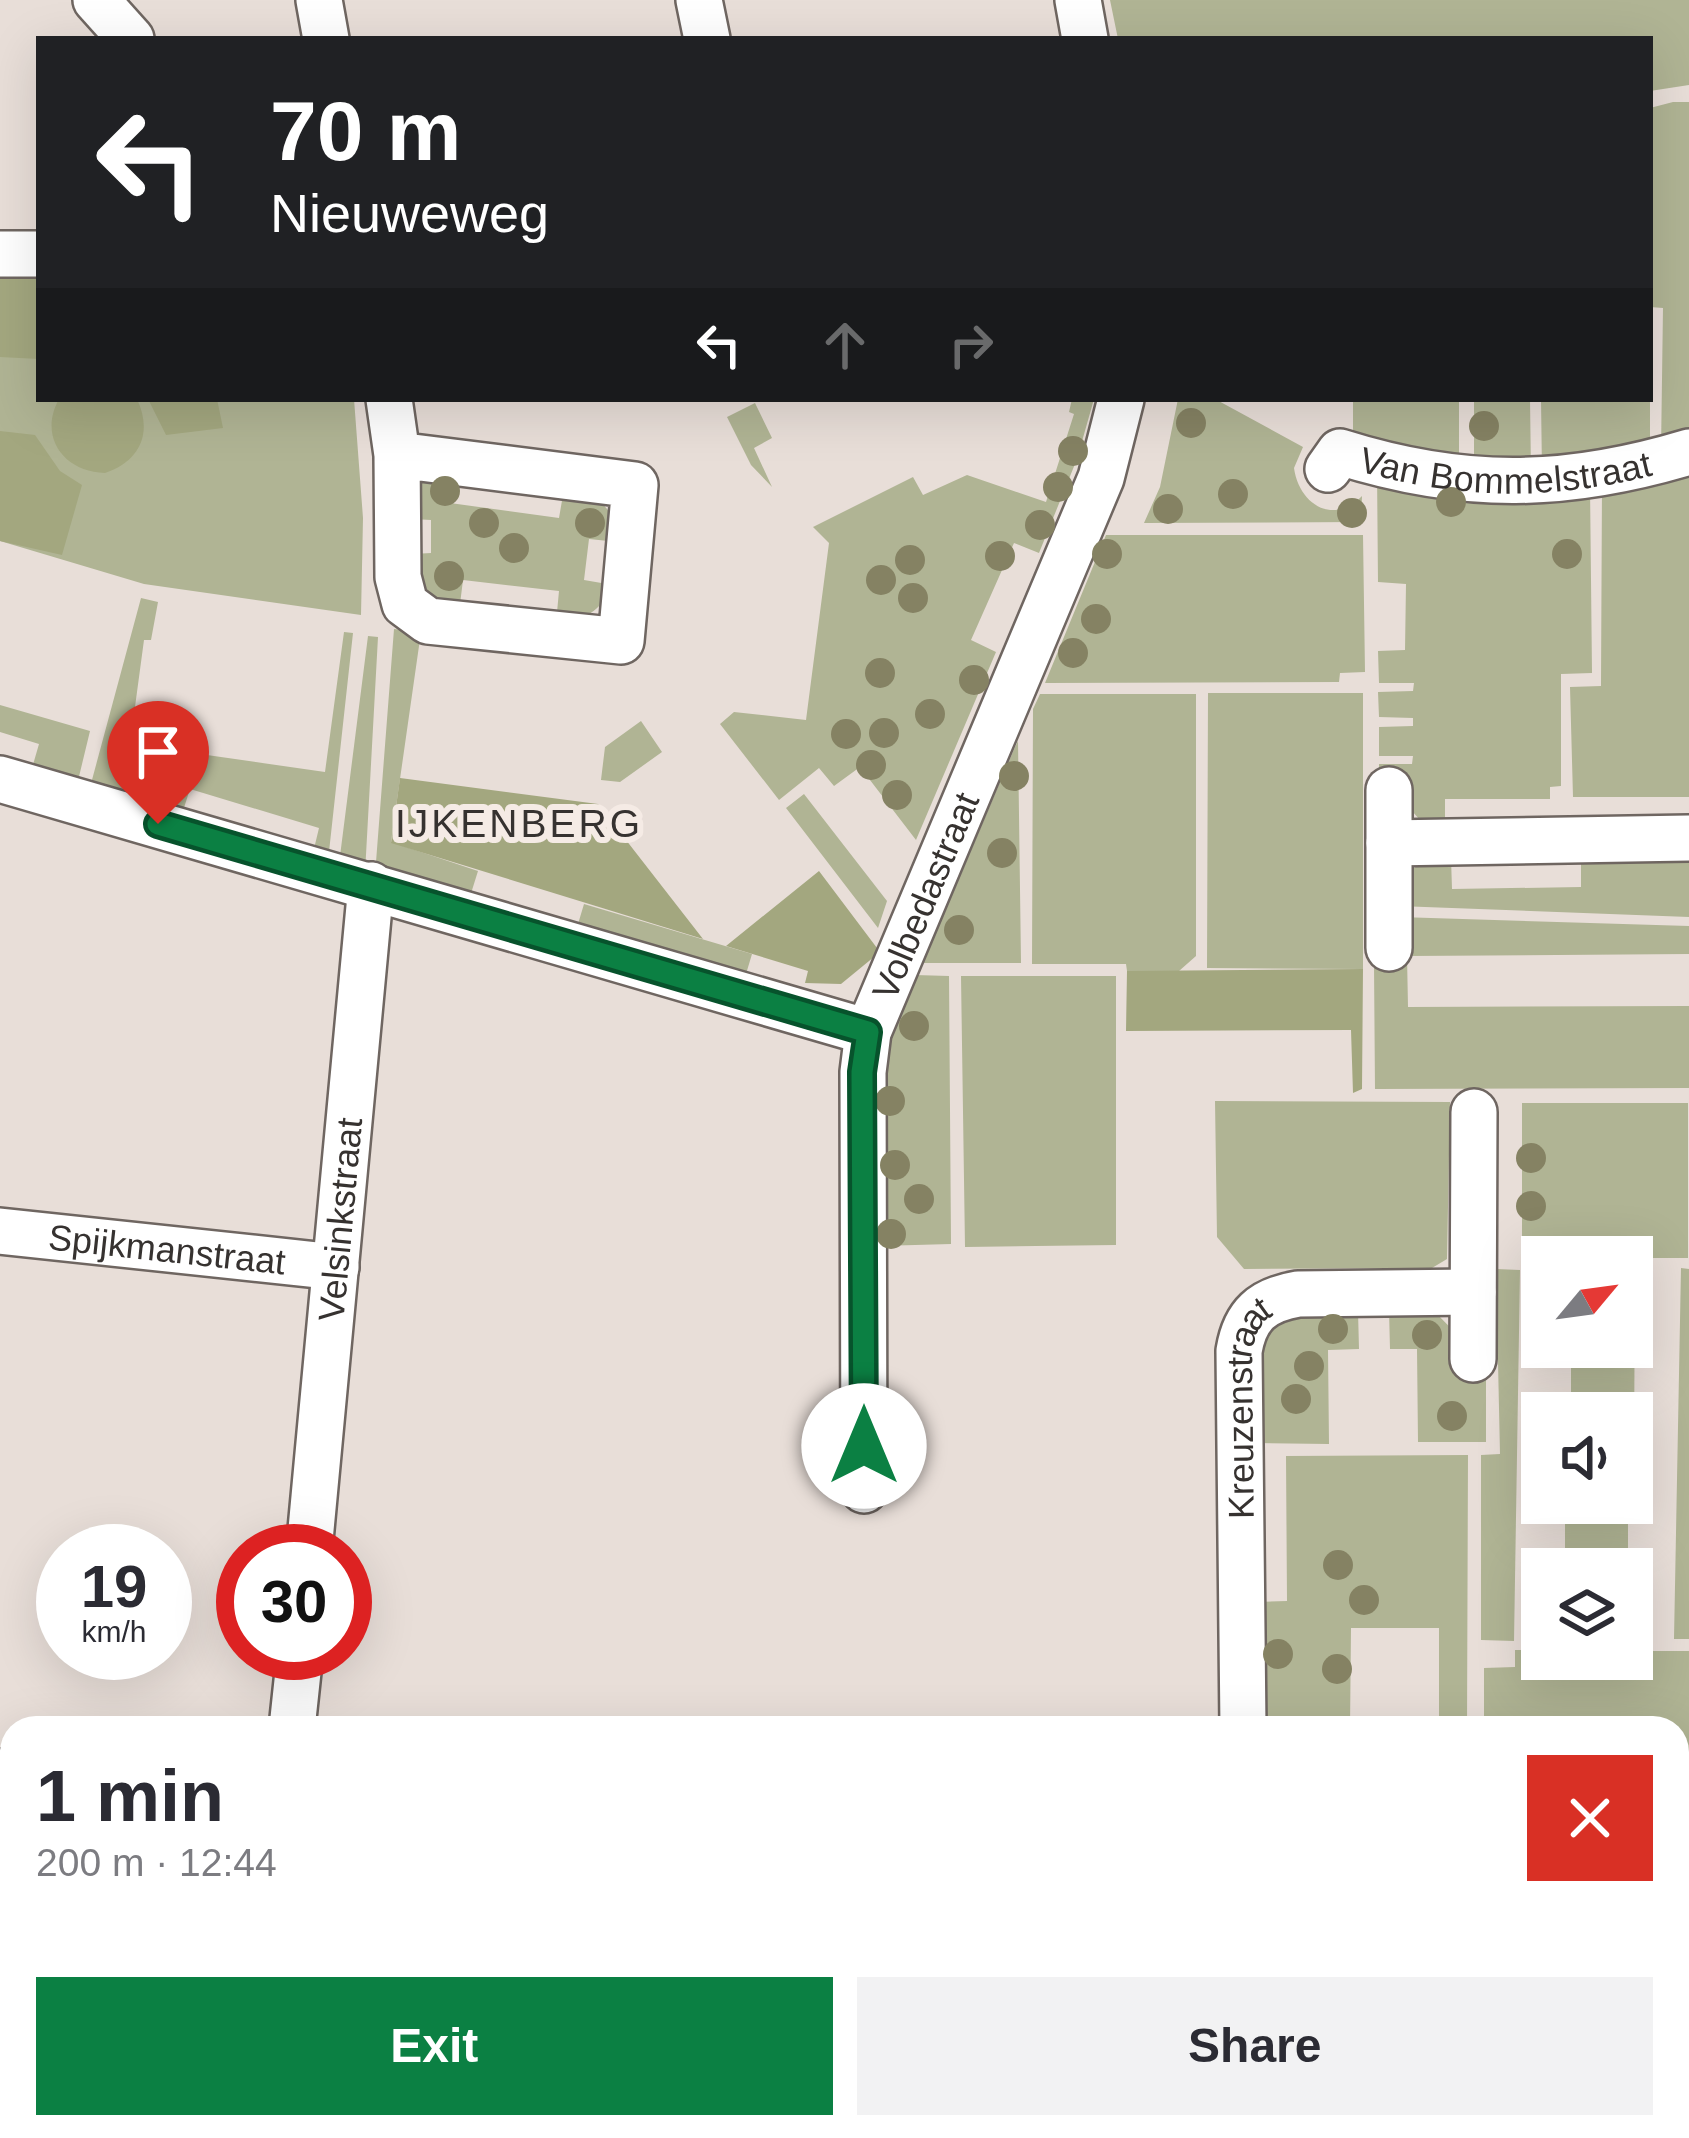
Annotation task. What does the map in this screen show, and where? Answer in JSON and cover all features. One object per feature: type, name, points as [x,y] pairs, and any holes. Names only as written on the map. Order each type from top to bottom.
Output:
[{"type":"street","points":[[319,0],[325,36]]},
{"type":"street","points":[[699,0],[706,36]]},
{"type":"street","points":[[1078,0],[1084,36]]},
{"type":"street","points":[[0,254],[36,254]]},
{"type":"street","points":[[389,402],[398,455],[398,577],[405,604],[428,621],[621,641],[635,484],[398,455]]},
{"type":"street","name":"Volbedastraat","points":[[864,1490],[862,1072],[868,1032],[1101,478],[1120,402]]},
{"type":"street","name":"Van Bommelstraat","points":[[1328,470],[1340,452],[1466,481],[1534,484],[1594,476],[1689,452]]},
{"type":"street","points":[[0,779],[868,1032]]},
{"type":"street","points":[[1389,790],[1389,948]]},
{"type":"street","points":[[1389,843],[1689,838]]},
{"type":"street","name":"Velsinkstraat","points":[[312,1524],[371,886]]},
{"type":"street","points":[[1473,1359],[1474,1112]]},
{"type":"street","name":"Spijkmanstraat","points":[[0,1231],[336,1267]]},
{"type":"street","name":"Kreuzenstraat","points":[[1243,1716],[1244,1325],[1274,1298],[1298,1294],[1473,1292]]},
{"type":"street","points":[[293,1716],[296,1680]]},
{"type":"green space","points":[[1110,0],[1689,0],[1689,85],[1653,91],[1653,36],[1117,36]]},
{"type":"green space","points":[[1689,102],[1689,439],[1661,450],[1663,308],[1653,307],[1653,107]]},
{"type":"green space","points":[[0,270],[36,270],[36,402],[354,402],[363,518],[361,615],[144,584],[0,541]]},
{"type":"green space","points":[[0,270],[36,270],[36,359],[0,357]]},
{"type":"green space","points":[[58,402],[138,402],[143,434],[135,453],[117,468],[105,473],[90,471],[59,450],[53,413]]},
{"type":"green space","points":[[150,402],[218,402],[223,428],[166,435]]},
{"type":"green space","points":[[1071,402],[1093,402],[1077,459],[1039,553],[1014,543],[971,640],[996,652],[916,840],[860,767],[834,786],[819,768],[779,800],[720,724],[734,712],[806,720],[829,543],[813,527],[913,477],[923,495],[967,475],[1046,502],[1074,414],[1069,412]]},
{"type":"green space","points":[[1177,402],[1220,402],[1303,447],[1294,468],[1297,481],[1319,507],[1340,509],[1362,496],[1361,522],[1144,523],[1160,487]]},
{"type":"green space","points":[[1353,402],[1459,402],[1459,470],[1353,444]]},
{"type":"green space","points":[[1474,402],[1530,402],[1531,472],[1474,469]]},
{"type":"green space","points":[[1541,402],[1650,402],[1650,452],[1542,472]]},
{"type":"green space","points":[[755,403],[772,438],[754,448],[772,487],[751,465],[727,417]]},
{"type":"green space","points":[[0,431],[35,435],[60,471],[82,485],[62,555],[0,541]]},
{"type":"green space","points":[[1689,461],[1689,797],[1573,797],[1570,687],[1601,686],[1602,484]]},
{"type":"green space","points":[[1377,471],[1590,486],[1592,673],[1561,674],[1561,786],[1550,787],[1550,799],[1445,799],[1445,829],[1426,827],[1379,773],[1379,764],[1412,764],[1413,756],[1379,756],[1379,727],[1413,726],[1413,718],[1379,717],[1378,692],[1413,691],[1414,683],[1379,683],[1378,651],[1405,650],[1406,584],[1378,582]]},
{"type":"green space","points":[[453,474],[450,503],[559,518],[564,489],[603,504],[613,519],[618,542],[589,539],[584,580],[613,585],[597,608],[556,623],[559,591],[463,580],[459,612],[426,597],[413,554],[431,553],[431,520],[412,519],[413,482]]},
{"type":"green space","points":[[1106,535],[1363,535],[1365,672],[1340,673],[1339,682],[1045,683]]},
{"type":"green space","points":[[141,598],[158,602],[151,640],[144,640],[130,744],[325,772],[344,632],[353,633],[328,861],[312,857],[319,828],[190,789],[181,817],[89,791]]},
{"type":"green space","points":[[394,629],[421,632],[391,842],[478,871],[468,903],[375,875]]},
{"type":"green space","points":[[368,636],[378,637],[365,873],[339,864]]},
{"type":"green space","points":[[1208,693],[1363,693],[1363,969],[1207,968]]},
{"type":"green space","points":[[1040,694],[1196,694],[1196,956],[1179,971],[1127,971],[1126,964],[1032,964],[1033,709]]},
{"type":"green space","points":[[0,705],[90,731],[76,789],[30,775],[39,744],[0,732]]},
{"type":"green space","points":[[641,721],[662,752],[620,782],[601,780],[605,747]]},
{"type":"green space","points":[[1018,741],[1021,963],[923,963],[1015,747]]},
{"type":"green space","points":[[400,778],[598,804],[703,939],[391,843]]},
{"type":"green space","points":[[804,794],[887,901],[878,928],[786,808]]},
{"type":"green space","points":[[1581,857],[1689,857],[1689,917],[1398,906],[1403,876],[1427,859],[1451,858],[1452,889],[1581,887]]},
{"type":"green space","points":[[819,871],[880,952],[841,984],[805,983],[808,971],[726,946]]},
{"type":"green space","points":[[584,904],[752,954],[743,984],[575,934]]},
{"type":"green space","points":[[1399,917],[1689,926],[1689,954],[1407,956],[1408,1007],[1689,1006],[1689,1088],[1375,1089],[1374,965],[1389,956]]},
{"type":"green space","points":[[1363,969],[1362,1089],[1353,1093],[1351,1030],[1126,1031],[1127,971]]},
{"type":"green space","points":[[915,975],[949,976],[951,1244],[879,1246],[887,1029]]},
{"type":"green space","points":[[961,976],[1116,976],[1116,1245],[965,1247]]},
{"type":"green space","points":[[1215,1101],[1450,1102],[1447,1259],[1432,1268],[1244,1269],[1217,1237]]},
{"type":"green space","points":[[1522,1103],[1688,1103],[1688,1258],[1653,1258],[1653,1236],[1522,1236]]},
{"type":"green space","points":[[1681,1268],[1689,1269],[1689,1639],[1674,1639]]},
{"type":"green space","points":[[1496,1269],[1520,1270],[1514,1641],[1481,1640],[1481,1455],[1500,1454]]},
{"type":"green space","points":[[1389,1310],[1435,1312],[1486,1364],[1486,1442],[1418,1442],[1417,1349],[1390,1349]]},
{"type":"green space","points":[[1358,1311],[1359,1349],[1328,1350],[1329,1444],[1255,1443],[1254,1370],[1264,1335],[1275,1322],[1291,1315]]},
{"type":"green space","points":[[1571,1368],[1634,1368],[1634,1392],[1571,1392]]},
{"type":"green space","points":[[1468,1455],[1467,1716],[1439,1716],[1439,1628],[1351,1628],[1350,1716],[1257,1716],[1256,1602],[1287,1601],[1286,1456]]},
{"type":"green space","points":[[1565,1524],[1628,1524],[1628,1548],[1565,1548]]},
{"type":"green space","points":[[1515,1650],[1521,1650],[1521,1680],[1653,1680],[1653,1651],[1689,1651],[1689,1716],[1484,1716],[1484,1668],[1515,1667]]},
{"type":"district","name":"IJKENBERG","points":[[519,823]]},
{"type":"route","points":[[158,824],[868,1032],[862,1072],[864,1446]]}]
